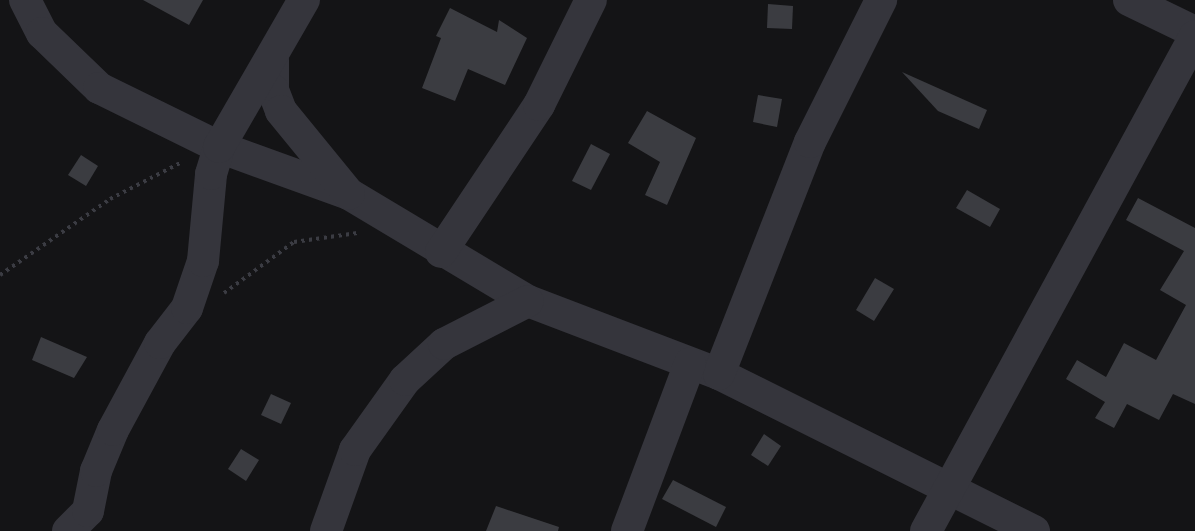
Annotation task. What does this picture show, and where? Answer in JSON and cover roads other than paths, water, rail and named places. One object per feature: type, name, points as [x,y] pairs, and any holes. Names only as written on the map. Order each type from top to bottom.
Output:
[{"type":"street","points":[[25,0],[42,33],[99,88],[219,147],[349,194],[441,252],[528,301],[719,374],[1034,531]]},
{"type":"street","points":[[68,531],[88,512],[96,471],[113,430],[195,292],[219,147],[273,60],[304,0]]},
{"type":"street","points":[[441,252],[539,105],[591,0]]},
{"type":"street","points":[[719,374],[810,142],[881,0]]},
{"type":"street","points":[[926,531],[1078,242],[1195,34],[1129,0]]},
{"type":"street","points":[[273,60],[273,90],[281,111],[349,194]]},
{"type":"street","points":[[326,531],[355,450],[405,380],[444,344],[528,301]]},
{"type":"street","points":[[627,531],[690,363]]}]
